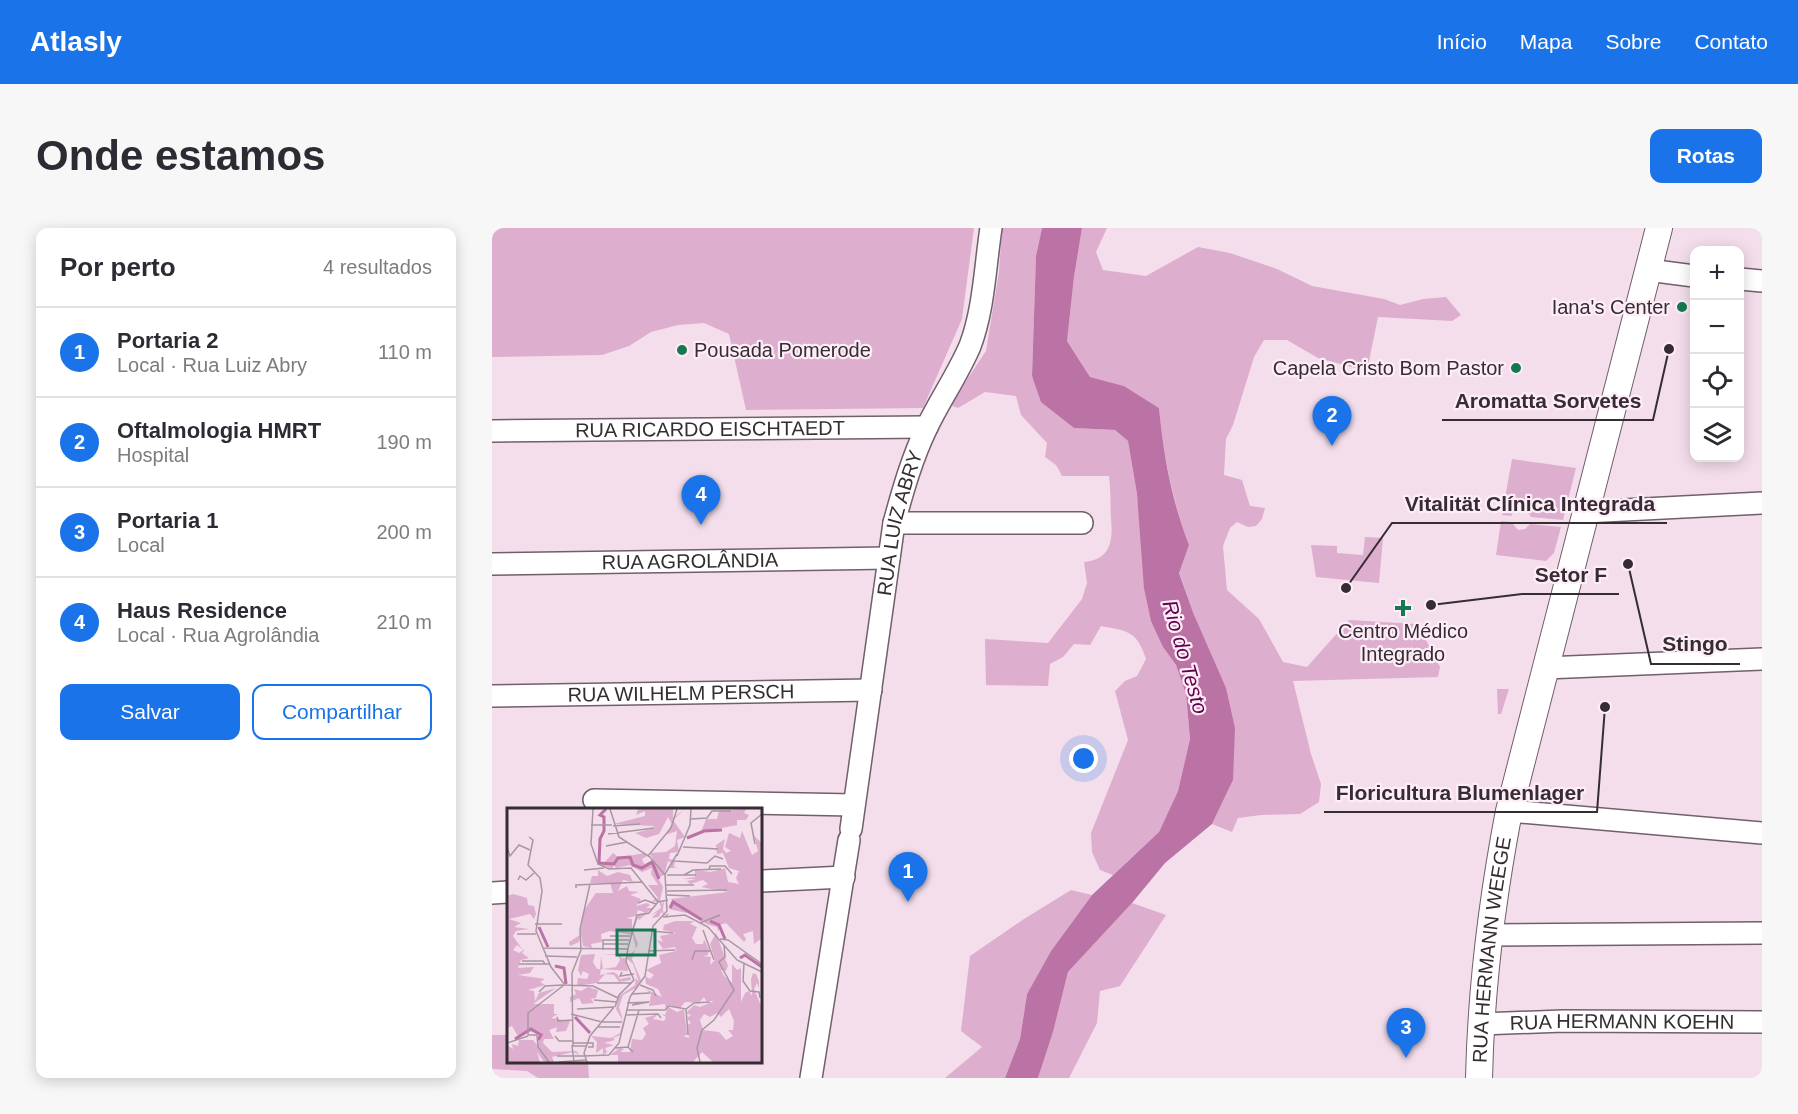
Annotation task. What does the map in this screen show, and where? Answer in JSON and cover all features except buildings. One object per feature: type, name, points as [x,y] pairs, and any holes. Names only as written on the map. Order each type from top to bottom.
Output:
[{"type":"main road","name":"RUA HERMANN WEEGE","points":[[1479,1078],[1489,935],[1509,812],[1659,228]]},
{"type":"street","name":"RUA LUIZ ABRY","points":[[811,1078],[844,877],[894,523],[904,486],[927,427],[960,368],[970,344],[980,307],[991,228]]},
{"type":"street","points":[[1648,270],[1690,275]]},
{"type":"street","points":[[1744,279],[1762,280]]},
{"type":"street","name":"RUA RICARDO EISCHTAEDT","points":[[492,431],[927,427]]},
{"type":"street","points":[[1585,512],[1762,503]]},
{"type":"street","points":[[894,523],[1082,523]]},
{"type":"street","name":"RUA AGROLÂNDIA","points":[[492,564],[889,558]]},
{"type":"street","points":[[1545,668],[1762,659]]},
{"type":"street","name":"RUA WILHELM PERSCH","points":[[492,696],[871,690]]},
{"type":"street","points":[[594,800],[854,805]]},
{"type":"street","points":[[1509,812],[1762,833]]},
{"type":"street","points":[[762,881],[844,877]]},
{"type":"street","points":[[492,893],[507,892]]},
{"type":"street","points":[[1489,935],[1762,933]]},
{"type":"street","name":"RUA HERMANN KOEHN","points":[[1481,1024],[1563,1021],[1762,1022]]},
{"type":"shaded area","points":[[492,228],[974,228],[962,319],[923,408],[746,410],[729,334],[704,323],[678,325],[651,332],[629,346],[602,355],[492,357]]},
{"type":"shaded area","points":[[1002,228],[1042,228],[1036,256],[1032,376],[1042,402],[1074,428],[1115,430],[1128,441],[1137,494],[1141,537],[1163,647],[1176,665],[1186,694],[1190,739],[1178,791],[1159,832],[1113,875],[1100,870],[1092,852],[1091,833],[1128,740],[1115,691],[1125,681],[1137,676],[1146,659],[1139,643],[1125,631],[1101,626],[1090,645],[1074,644],[1063,657],[1050,664],[1048,686],[986,685],[985,639],[1048,643],[1082,599],[1087,583],[1084,562],[1105,553],[1111,534],[1109,476],[1062,476],[1056,465],[1045,457],[1047,443],[1021,415],[1016,396],[985,392],[958,408],[950,405],[986,351],[999,272]]},
{"type":"shaded area","points":[[1082,228],[1107,228],[1096,252],[1103,270],[1146,276],[1198,247],[1230,253],[1277,269],[1312,286],[1384,299],[1400,305],[1423,299],[1446,297],[1461,315],[1452,321],[1378,317],[1367,371],[1318,358],[1287,340],[1264,340],[1254,357],[1233,425],[1226,439],[1224,475],[1242,480],[1250,506],[1265,508],[1262,519],[1256,526],[1248,527],[1237,522],[1230,528],[1223,546],[1227,590],[1259,619],[1283,662],[1307,667],[1349,620],[1416,624],[1440,667],[1438,677],[1293,681],[1321,784],[1319,802],[1300,814],[1238,818],[1232,832],[1212,824],[1233,780],[1194,615],[1179,572],[1189,545],[1170,478],[1159,408],[1124,386],[1090,377],[1067,341]]},
{"type":"shaded area","points":[[1512,459],[1576,468],[1563,520],[1531,517],[1526,511],[1520,509],[1515,510],[1511,516],[1502,515]]},
{"type":"shaded area","points":[[1501,521],[1511,522],[1518,530],[1525,529],[1530,524],[1561,527],[1554,553],[1546,561],[1496,555]]},
{"type":"shaded area","points":[[1365,537],[1383,538],[1379,583],[1316,577],[1311,545],[1337,546],[1337,553],[1363,555]]},
{"type":"shaded area","points":[[1497,689],[1509,689],[1501,714],[1498,714]]},
{"type":"shaded area","points":[[1071,890],[1092,895],[1051,951],[1027,994],[1020,1039],[1005,1078],[945,1078],[982,1047],[961,1031],[970,956]]},
{"type":"shaded area","points":[[1132,903],[1166,915],[1120,986],[1100,991],[1097,1023],[1069,1078],[1038,1078],[1053,1032],[1068,972]]},
{"type":"shaded area","points":[[492,1035],[507,1035],[507,1063],[588,1063],[589,1078],[538,1078],[527,1071],[492,1069]]},
{"type":"water","name":"Rio do Testo","points":[[1042,228],[1082,228],[1067,341],[1090,377],[1124,386],[1159,408],[1169,477],[1177,511],[1189,545],[1179,573],[1194,615],[1226,688],[1235,728],[1233,780],[1212,824],[1165,863],[1132,903],[1068,972],[1053,1032],[1038,1078],[1005,1078],[1020,1039],[1027,994],[1051,951],[1092,895],[1159,832],[1178,791],[1190,739],[1186,694],[1176,665],[1163,647],[1151,621],[1144,588],[1137,494],[1128,441],[1115,430],[1074,428],[1041,402],[1032,376],[1036,256]]},
{"type":"place","name":"Iana's Center","points":[[1682,307]]},
{"type":"place","name":"Aromatta Sorvetes","points":[[1669,349]]},
{"type":"place","name":"Pousada Pomerode","points":[[682,350]]},
{"type":"place","name":"Capela Cristo Bom Pastor","points":[[1516,368]]},
{"type":"place","name":"Oftalmologia HMRT","points":[[1332,446]]},
{"type":"place","name":"Haus Residence","points":[[701,525]]},
{"type":"place","name":"Stingo","points":[[1628,564]]},
{"type":"place","name":"Vitalität Clínica Integrada","points":[[1346,588]]},
{"type":"place","name":"Setor F","points":[[1431,605]]},
{"type":"place","name":"Centro Médico Integrado","points":[[1403,608]]},
{"type":"place","name":"Floricultura Blumenlager","points":[[1605,707]]},
{"type":"place","name":"Portaria 2","points":[[908,902]]},
{"type":"place","name":"Portaria 1","points":[[1406,1058]]}]
